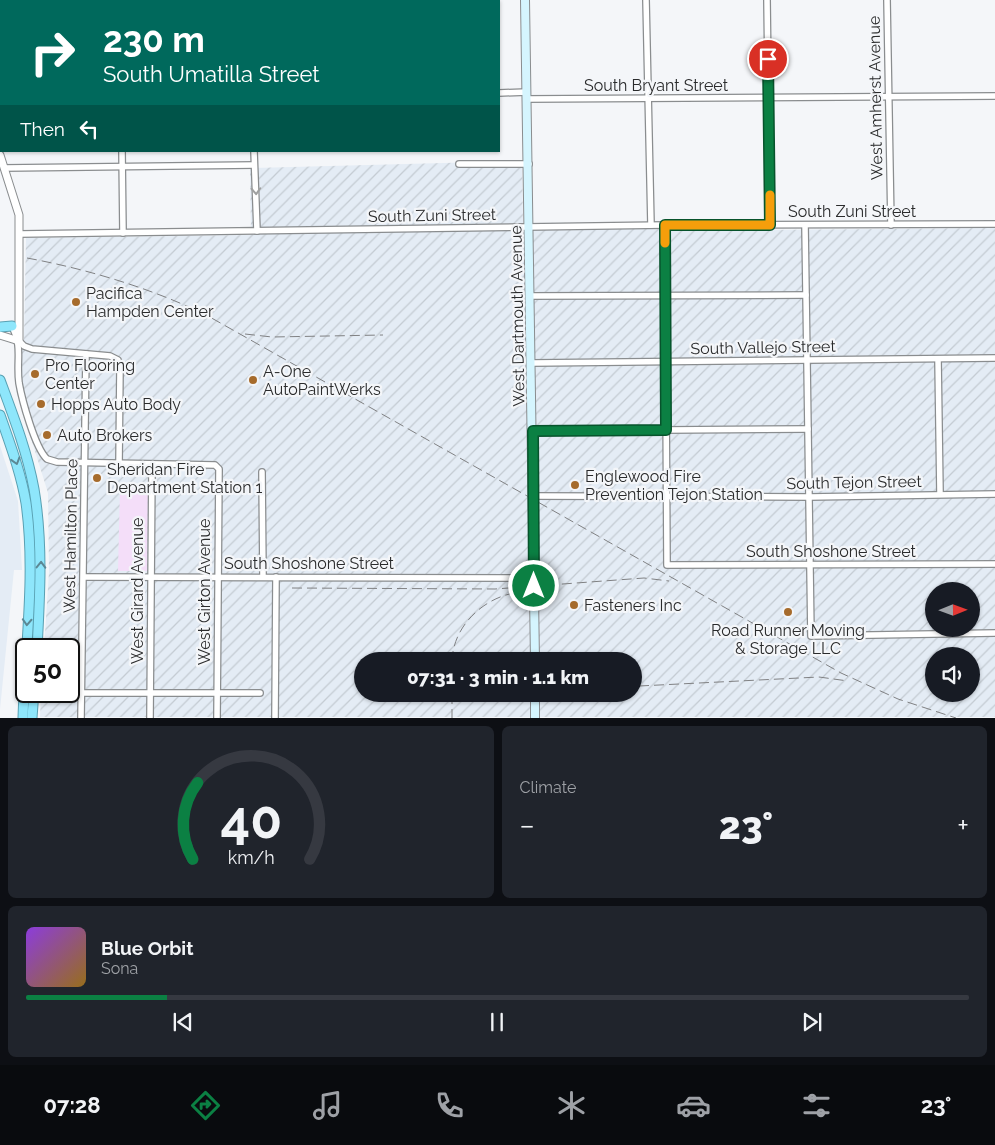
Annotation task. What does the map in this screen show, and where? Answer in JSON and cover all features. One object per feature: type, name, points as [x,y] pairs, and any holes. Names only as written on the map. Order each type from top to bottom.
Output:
[{"type":"highway","points":[[0,327],[12,326]]},
{"type":"highway","points":[[0,380],[23,446],[36,501],[41,557],[37,638]]},
{"type":"highway","points":[[0,415],[21,480],[29,532],[30,568],[23,718]]},
{"type":"highway","points":[[32,718],[33,703]]},
{"type":"main road","name":"West Dartmouth Avenue","points":[[526,0],[535,652]]},
{"type":"main road","points":[[535,702],[535,718]]},
{"type":"street","points":[[646,0],[651,225]]},
{"type":"street","points":[[767,0],[770,225]]},
{"type":"street","name":"West Amherst Avenue","points":[[887,0],[891,224]]},
{"type":"street","name":"South Bryant Street","points":[[500,93],[527,96],[648,100],[995,96]]},
{"type":"street","points":[[122,152],[122,233]]},
{"type":"street","points":[[254,152],[257,231]]},
{"type":"street","points":[[0,155],[19,210],[20,316],[18,354],[20,388],[43,454],[47,459],[54,462],[152,464]]},
{"type":"street","points":[[459,164],[529,164]]},
{"type":"street","points":[[4,168],[254,165]]},
{"type":"street","name":"South Zuni Street","points":[[20,234],[651,225],[995,224]]},
{"type":"street","points":[[665,225],[667,497]]},
{"type":"street","points":[[805,225],[811,636],[995,633]]},
{"type":"street","points":[[531,296],[806,295]]},
{"type":"street","points":[[0,334],[12,326],[20,316]]},
{"type":"street","points":[[12,326],[19,341],[24,346],[32,349],[114,357],[120,363],[119,464]]},
{"type":"street","points":[[0,334],[19,341]]},
{"type":"street","name":"West Hamilton Place","points":[[81,718],[86,354]]},
{"type":"street","name":"South Vallejo Street","points":[[532,363],[995,358]]},
{"type":"street","points":[[938,359],[940,494]]},
{"type":"street","points":[[533,431],[808,429]]},
{"type":"street","name":"West Girton Avenue","points":[[152,464],[217,466],[217,718]]},
{"type":"street","name":"West Girard Avenue","points":[[150,718],[152,464]]},
{"type":"street","points":[[262,472],[263,577]]},
{"type":"street","name":"South Tejon Street","points":[[534,496],[809,497],[995,494]]},
{"type":"street","name":"South Shoshone Street","points":[[667,497],[667,565],[995,564]]},
{"type":"street","name":"South Shoshone Street","points":[[84,577],[534,578]]},
{"type":"street","points":[[275,718],[276,577]]},
{"type":"street","points":[[81,693],[260,693]]},
{"type":"shaded area","points":[[522,161],[523,223],[763,222],[764,230],[995,228],[995,717],[40,717],[41,703],[80,703],[80,638],[45,638],[49,572],[48,493],[16,390],[16,379],[24,340],[26,238],[251,235],[250,168]]},
{"type":"shaded area","points":[[0,446],[18,501],[22,570],[14,570],[0,709]]},
{"type":"shaded area","points":[[120,488],[148,489],[147,571],[118,571]]},
{"type":"railway","points":[[27,258],[120,281],[165,297],[208,316],[841,673],[898,699],[956,718]]},
{"type":"railway","points":[[245,334],[272,337],[383,335]]},
{"type":"railway","points":[[292,588],[495,589],[644,578],[669,581]]},
{"type":"railway","points":[[454,652],[458,637],[471,616],[491,601],[514,593]]},
{"type":"railway","points":[[642,686],[819,677],[848,681]]},
{"type":"railway","points":[[452,702],[452,718]]},
{"type":"slow traffic","points":[[665,243],[665,225],[770,225],[770,195]]},
{"type":"place","name":"Pacifica Hampden Center","points":[[76,302]]},
{"type":"place","name":"Pro Flooring Center","points":[[35,374]]},
{"type":"place","name":"A-One AutoPaintWerks","points":[[253,380]]},
{"type":"place","name":"Hopps Auto Body","points":[[41,404]]},
{"type":"place","name":"Auto Brokers","points":[[47,435]]},
{"type":"place","name":"Sheridan Fire Department Station 1","points":[[97,478]]},
{"type":"place","name":"Englewood Fire Prevention Tejon Station","points":[[575,485]]},
{"type":"place","name":"Fasteners Inc","points":[[574,605]]},
{"type":"place","name":"Road Runner Moving & Storage LLC","points":[[788,612]]},
{"type":"route","points":[[534,586],[533,431],[666,430],[665,225],[770,225],[768,59]]}]
